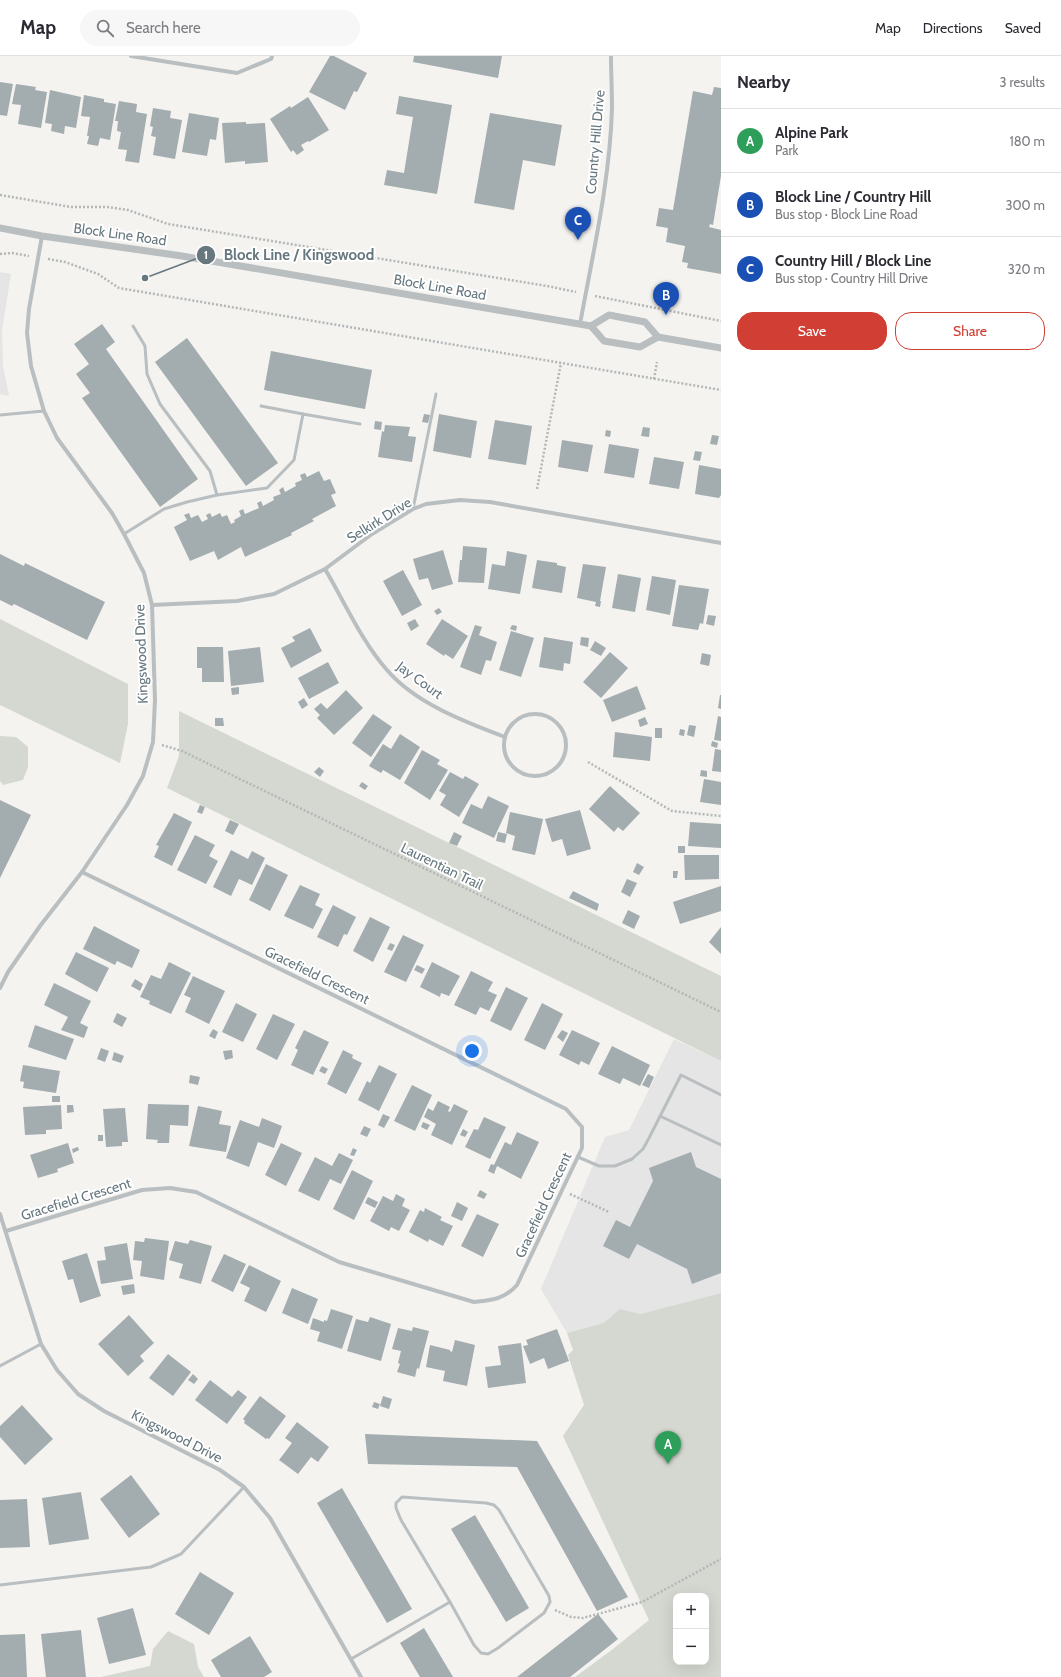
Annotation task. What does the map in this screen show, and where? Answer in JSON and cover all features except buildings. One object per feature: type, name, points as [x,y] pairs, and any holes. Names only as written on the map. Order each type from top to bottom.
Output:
[{"type":"street","points":[[130,56],[237,73],[271,59],[272,56]]},
{"type":"street","name":"Country Hill Drive","points":[[580,324],[600,212],[608,155],[612,108],[611,56]]},
{"type":"street","name":"Block Line Road","points":[[0,228],[42,236],[182,256],[590,326]]},
{"type":"street","name":"Kingswood Drive","points":[[0,988],[8,972],[40,926],[82,872],[127,805],[143,776],[153,742],[155,700],[152,605],[144,573],[112,513],[56,438],[44,411],[31,366],[27,333],[29,309],[42,236]]},
{"type":"street","points":[[658,337],[640,347],[604,341],[590,326],[609,315],[644,322],[658,337],[721,348]]},
{"type":"street","name":"Selkirk Drive","points":[[152,605],[237,601],[274,594],[325,569],[372,534],[414,509],[426,504],[460,500],[490,502],[721,543]]},
{"type":"street","name":"Jay Court","points":[[325,569],[371,649],[387,671],[406,688],[431,704],[468,723],[505,736]]},
{"type":"street","points":[[535,713],[549,716],[559,724],[566,736],[567,750],[561,764],[550,773],[536,777],[522,774],[510,765],[504,751],[505,736],[511,725],[522,716],[535,713]]},
{"type":"street","name":"Gracefield Crescent","points":[[6,1231],[142,1190],[170,1188],[196,1192],[338,1262],[474,1302],[495,1300],[511,1293],[517,1285],[582,1148],[582,1127],[566,1109],[82,872]]},
{"type":"street","name":"Kingswood Drive","points":[[0,1214],[42,1344],[56,1370],[78,1394],[104,1411],[220,1470],[244,1487],[270,1518],[361,1677]]},
{"type":"lane","points":[[133,326],[145,346],[147,374],[160,404],[210,471],[217,495]]},
{"type":"lane","points":[[414,509],[436,394]]},
{"type":"lane","points":[[260,406],[360,424]]},
{"type":"lane","points":[[0,415],[44,411]]},
{"type":"lane","points":[[124,534],[164,509],[217,495],[267,488],[294,460],[303,414]]},
{"type":"lane","points":[[578,1157],[599,1166],[615,1166],[632,1159],[643,1149],[682,1075],[721,1095]]},
{"type":"lane","points":[[660,1116],[721,1145]]},
{"type":"lane","points":[[0,1366],[42,1344]]},
{"type":"lane","points":[[0,1585],[152,1567],[180,1554],[244,1487]]},
{"type":"lane","points":[[402,1497],[486,1503],[494,1506],[499,1510],[547,1593],[550,1602],[544,1613],[488,1654],[481,1653],[474,1645],[450,1602],[401,1520],[396,1508],[396,1503],[402,1497]]},
{"type":"lane","points":[[351,1659],[450,1602]]},
{"type":"path","points":[[0,195],[71,207],[108,207],[128,210],[168,224],[567,290]]},
{"type":"path","points":[[0,254],[12,253]]},
{"type":"path","points":[[65,262],[98,274],[119,288],[721,390]]},
{"type":"path","points":[[605,297],[721,321]]},
{"type":"path","points":[[654,379],[657,362]]},
{"type":"path","points":[[537,489],[561,363]]},
{"type":"path","name":"Laurentian Trail","points":[[153,742],[182,751],[721,1012]]},
{"type":"path","points":[[588,762],[672,811],[721,816]]},
{"type":"path","points":[[562,1190],[609,1212]]},
{"type":"path","points":[[547,1607],[571,1617],[583,1618],[618,1609],[642,1602],[721,1559]]},
{"type":"shaded area","points":[[0,272],[11,274],[2,330],[3,366],[9,396],[0,394]]},
{"type":"shaded area","points":[[0,619],[128,684],[128,724],[120,763],[0,705]]},
{"type":"shaded area","points":[[179,711],[721,976],[721,1061],[167,788],[179,756]]},
{"type":"shaded area","points":[[0,736],[16,737],[28,747],[28,767],[23,780],[3,785],[0,781]]},
{"type":"shaded area","points":[[674,1039],[721,1061],[721,1293],[567,1333],[541,1289],[605,1137],[629,1130]]},
{"type":"shaded area","points":[[721,1293],[721,1677],[575,1677],[649,1620],[563,1436],[584,1405],[568,1355],[573,1350],[567,1333],[604,1323],[620,1309],[640,1314]]},
{"type":"shaded area","points":[[168,1631],[194,1644],[198,1667],[204,1677],[101,1677],[150,1666],[153,1649]]},
{"type":"place","name":"Country Hill / Block Line","points":[[578,240]]},
{"type":"place","name":"Block Line / Kingswood","points":[[145,278]]},
{"type":"place","name":"Block Line / Country Hill","points":[[666,315]]},
{"type":"place","name":"Alpine Park","points":[[668,1464]]}]
